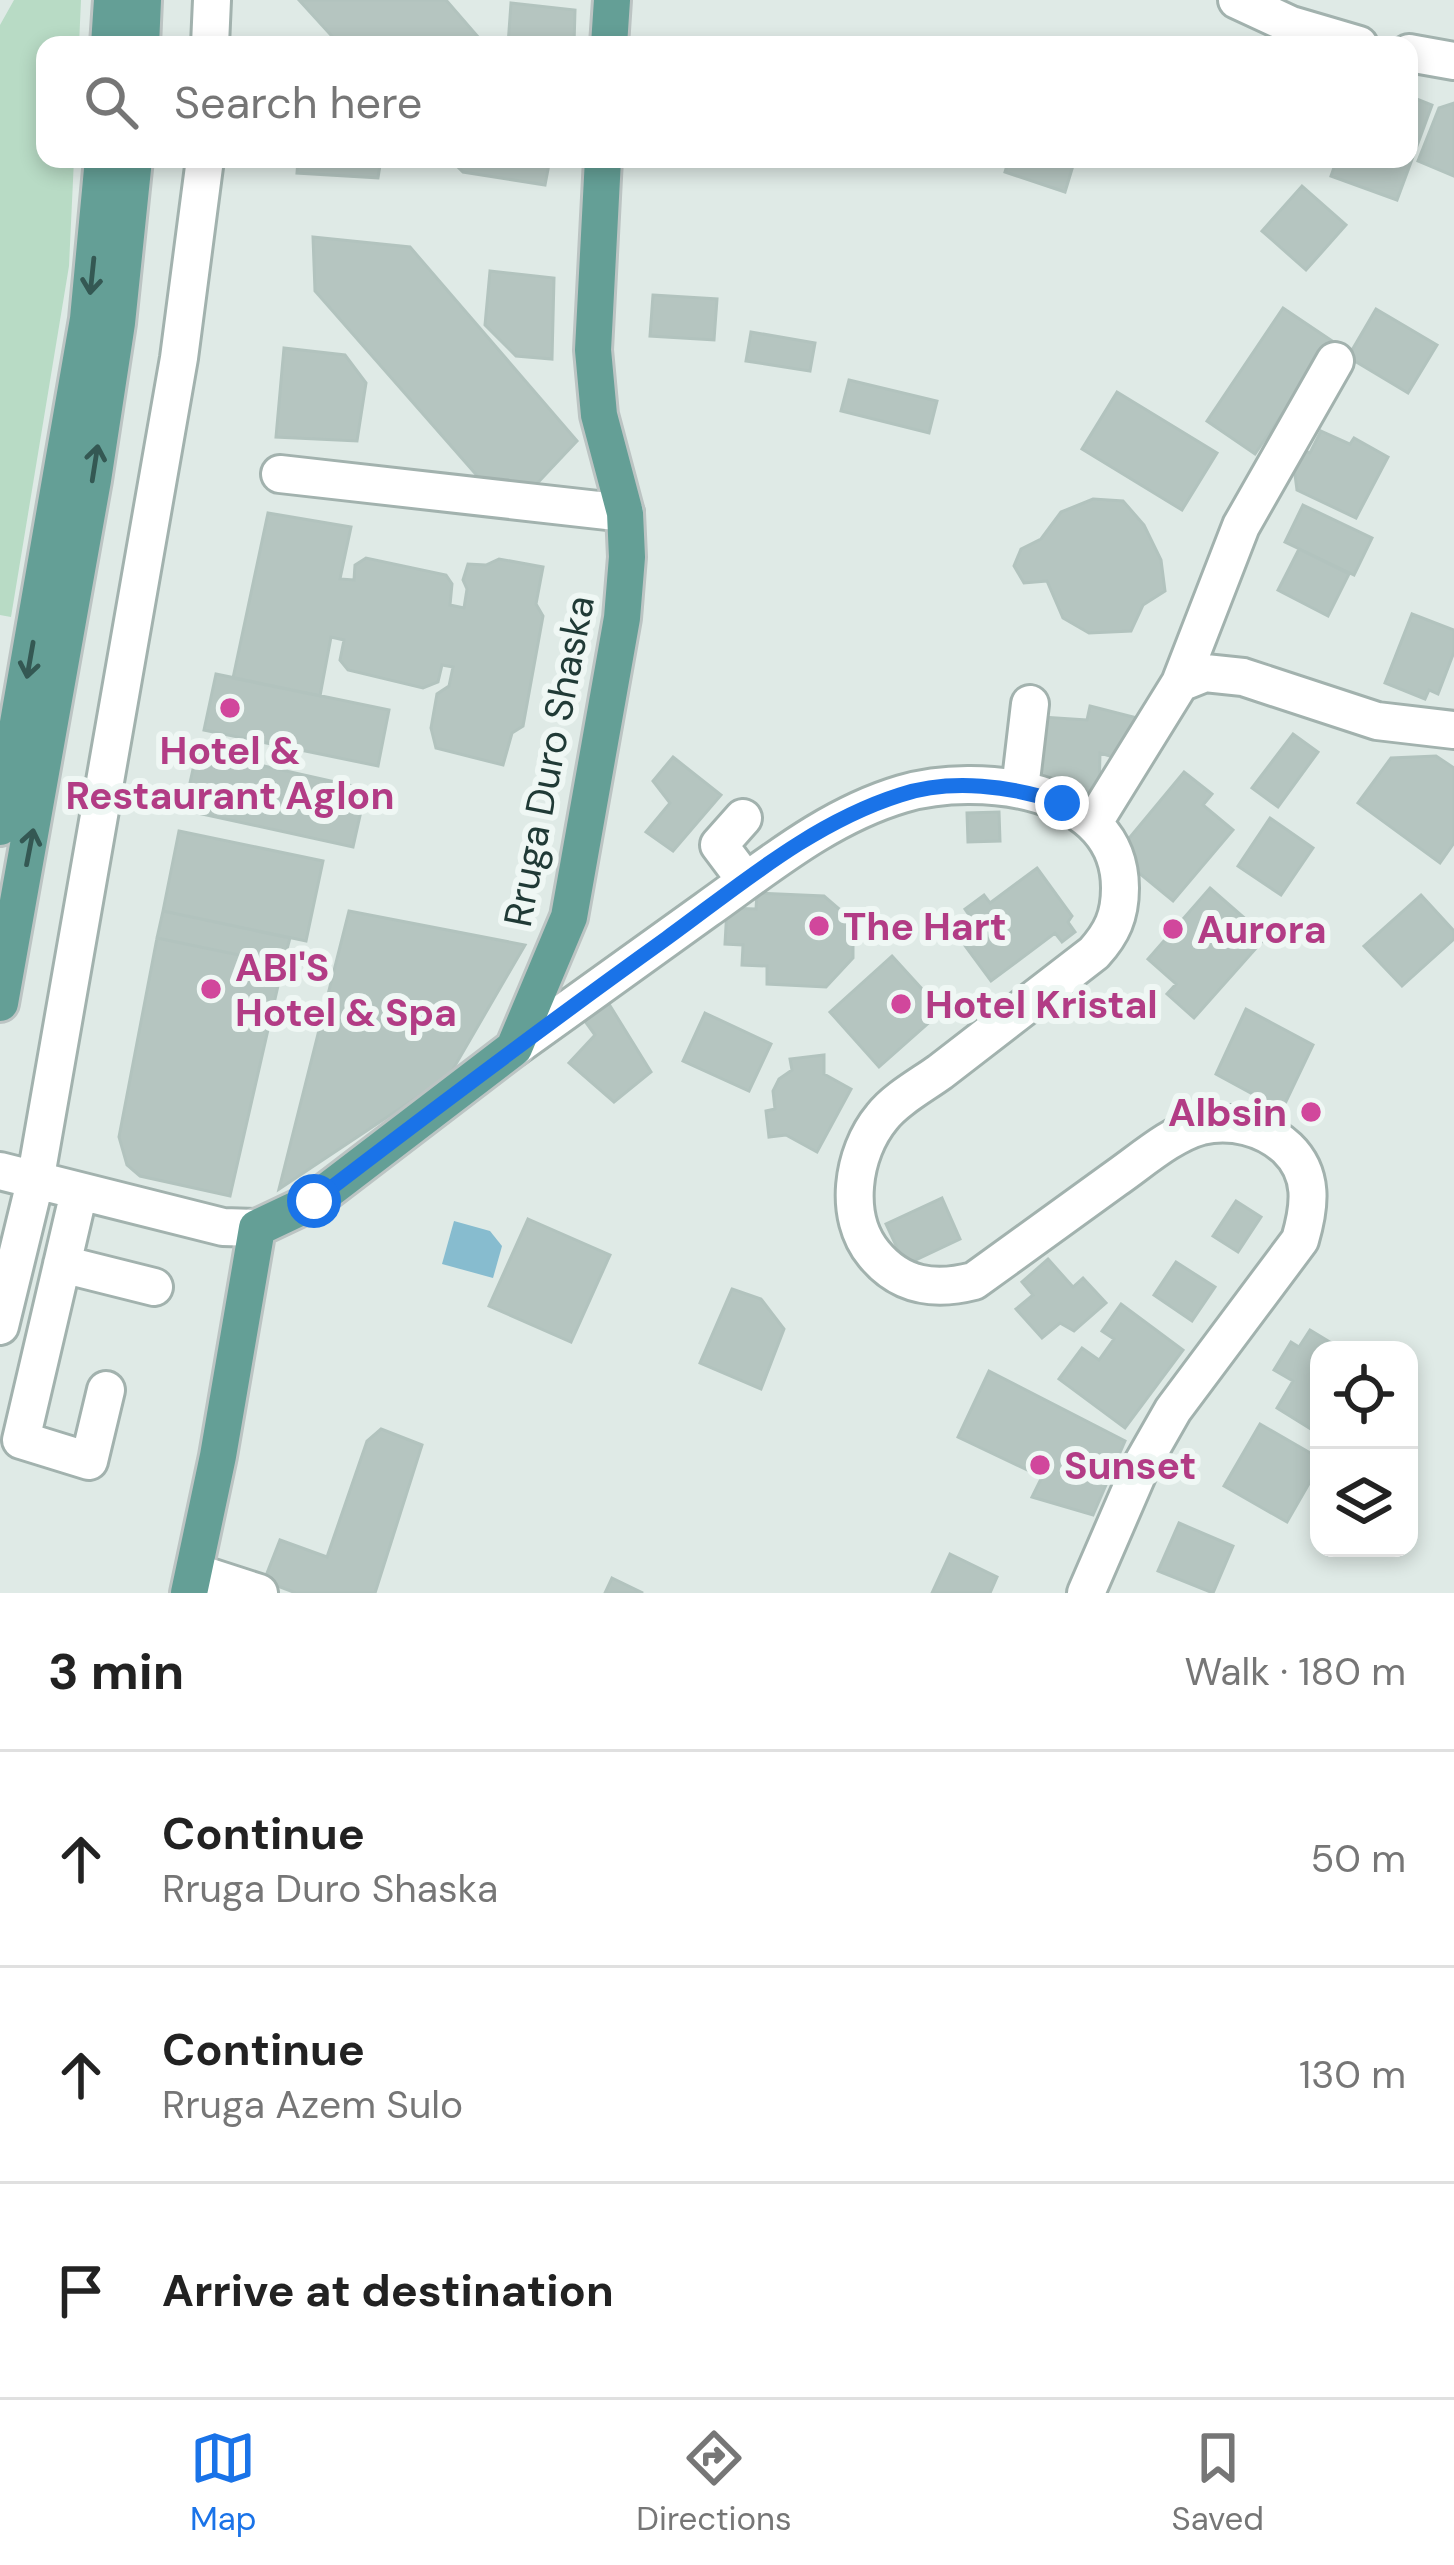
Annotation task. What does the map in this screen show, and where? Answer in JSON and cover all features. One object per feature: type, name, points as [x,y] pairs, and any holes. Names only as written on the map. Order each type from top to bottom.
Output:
[{"type":"main road","points":[[110,36],[112,0]]},
{"type":"main road","points":[[141,36],[143,0]]},
{"type":"main road","points":[[610,36],[612,0]]},
{"type":"main road","points":[[0,826],[88,319],[102,168]]},
{"type":"main road","points":[[0,1003],[39,803],[100,435],[133,168]]},
{"type":"main road","name":"Rruga Duro Shaska","points":[[257,1228],[314,1201],[514,1048],[569,916],[622,618],[627,557],[625,513],[598,415],[593,350],[603,168]]},
{"type":"main road","points":[[192,1583],[257,1228]]},
{"type":"street","points":[[210,36],[212,0]]},
{"type":"street","points":[[1237,0],[1329,36]]},
{"type":"street","points":[[1418,55],[1454,61]]},
{"type":"street","points":[[0,1326],[17,1176],[179,358],[204,168]]},
{"type":"street","points":[[1094,822],[1180,682],[1241,526],[1335,362]]},
{"type":"street","points":[[280,473],[625,513]]},
{"type":"street","points":[[1180,682],[1205,673],[1243,677],[1376,721],[1454,730]]},
{"type":"street","points":[[1020,789],[1030,704]]},
{"type":"street","points":[[514,1048],[806,838],[905,793],[968,787],[1020,789],[1062,803],[1094,822],[1114,849],[1120,873],[1120,902],[1112,933],[1094,953],[883,1115],[863,1153],[854,1197],[856,1223],[871,1252],[892,1273],[925,1287],[948,1288],[974,1281],[1157,1149],[1199,1127],[1227,1123],[1255,1127],[1301,1161],[1308,1185],[1308,1213],[1300,1240],[1173,1410],[1141,1466],[1086,1593]]},
{"type":"street","points":[[743,818],[719,845],[746,881]]},
{"type":"street","points":[[17,1176],[223,1227],[257,1228]]},
{"type":"street","points":[[79,1192],[21,1440],[88,1461],[106,1390]]},
{"type":"street","points":[[62,1264],[154,1287]]},
{"type":"street","points":[[192,1583],[259,1593]]},
{"type":"green space","points":[[14,0],[81,0],[79,36],[36,36],[36,168],[74,168],[69,266],[11,617],[0,615],[0,25]]},
{"type":"water","points":[[454,1221],[490,1231],[502,1246],[493,1278],[442,1264]]},
{"type":"building","points":[[299,0],[446,0],[477,36],[332,36]]},
{"type":"building","points":[[511,3],[575,10],[574,36],[509,36]]},
{"type":"building","points":[[1418,100],[1432,105],[1418,143]]},
{"type":"building","points":[[1454,103],[1454,176],[1418,161],[1439,108]]},
{"type":"building","points":[[297,168],[380,168],[378,178],[297,173]]},
{"type":"building","points":[[459,168],[548,168],[545,185]]},
{"type":"building","points":[[1006,168],[1072,168],[1065,192],[1005,172]]},
{"type":"building","points":[[1334,168],[1409,168],[1397,200],[1331,176]]},
{"type":"building","points":[[1302,186],[1346,225],[1306,270],[1262,231]]},
{"type":"building","points":[[313,237],[410,247],[577,441],[529,492],[488,488],[315,291]]},
{"type":"building","points":[[490,271],[554,278],[552,359],[516,356],[485,325]]},
{"type":"building","points":[[653,295],[717,299],[714,340],[650,336]]},
{"type":"building","points":[[1283,308],[1332,341],[1255,454],[1207,421]]},
{"type":"building","points":[[1376,309],[1437,345],[1408,393],[1348,357]]},
{"type":"building","points":[[751,332],[815,343],[810,371],[746,361]]},
{"type":"building","points":[[284,348],[345,355],[366,383],[357,441],[276,437]]},
{"type":"building","points":[[849,380],[937,401],[929,433],[841,411]]},
{"type":"building","points":[[1117,392],[1217,453],[1182,510],[1082,449]]},
{"type":"building","points":[[1321,431],[1350,444],[1354,438],[1388,457],[1356,518],[1297,490],[1296,448],[1310,453]]},
{"type":"building","points":[[1093,499],[1123,501],[1144,525],[1161,560],[1165,591],[1143,605],[1131,631],[1089,633],[1063,618],[1047,581],[1024,583],[1014,566],[1021,549],[1041,539],[1061,512]]},
{"type":"building","points":[[1303,505],[1372,538],[1354,575],[1285,542]]},
{"type":"building","points":[[268,513],[351,527],[340,579],[354,580],[355,565],[366,558],[446,575],[452,584],[450,605],[464,608],[468,564],[486,565],[499,559],[543,567],[536,604],[543,616],[523,726],[512,733],[503,765],[436,748],[431,728],[437,694],[449,686],[453,667],[442,665],[438,682],[423,688],[348,670],[340,660],[344,640],[331,637],[320,696],[233,678]]},
{"type":"building","points":[[1299,549],[1349,574],[1328,616],[1278,590]]},
{"type":"building","points":[[1412,614],[1454,630],[1454,652],[1438,694],[1429,690],[1425,699],[1385,683]]},
{"type":"building","points":[[216,674],[389,710],[378,766],[204,730]]},
{"type":"building","points":[[1090,706],[1141,719],[1123,760],[1100,753],[1099,793],[1041,787],[1043,717],[1087,720]]},
{"type":"building","points":[[1293,734],[1318,752],[1278,807],[1252,788]]},
{"type":"building","points":[[197,751],[366,789],[353,847],[184,810]]},
{"type":"building","points":[[1436,756],[1454,768],[1454,843],[1440,863],[1358,803],[1391,758]]},
{"type":"building","points":[[673,757],[721,795],[673,851],[646,832],[670,803],[653,781]]},
{"type":"building","points":[[1184,772],[1212,794],[1203,805],[1233,830],[1173,901],[1116,854]]},
{"type":"building","points":[[999,812],[1000,841],[968,842],[967,813]]},
{"type":"building","points":[[1270,818],[1313,848],[1281,895],[1238,866]]},
{"type":"building","points":[[179,831],[323,861],[306,941],[163,911]]},
{"type":"building","points":[[1037,868],[1072,916],[1068,922],[1075,932],[1062,942],[1055,933],[991,981],[952,928],[969,915],[965,909],[984,895],[990,903]]},
{"type":"building","points":[[1210,888],[1266,937],[1194,1018],[1167,994],[1176,984],[1148,959]]},
{"type":"building","points":[[757,893],[824,896],[853,921],[853,958],[826,987],[767,984],[767,966],[742,965],[743,945],[725,944],[727,908],[756,909]]},
{"type":"building","points":[[1421,895],[1454,931],[1454,939],[1402,986],[1364,946]]},
{"type":"building","points":[[163,911],[290,938],[283,964],[157,938]]},
{"type":"building","points":[[349,911],[525,945],[449,1076],[279,1189]]},
{"type":"building","points":[[157,938],[283,964],[230,1196],[140,1176],[127,1165],[119,1137]]},
{"type":"building","points":[[892,956],[942,1011],[879,1067],[830,1012]]},
{"type":"building","points":[[604,996],[651,1072],[614,1102],[569,1063],[595,1035],[582,1017]]},
{"type":"building","points":[[1246,1009],[1313,1045],[1282,1110],[1216,1074]]},
{"type":"building","points":[[705,1013],[771,1044],[749,1091],[683,1061]]},
{"type":"building","points":[[824,1055],[824,1074],[851,1089],[817,1152],[786,1135],[769,1137],[766,1111],[775,1109],[773,1091],[779,1079],[792,1070],[790,1059]]},
{"type":"building","points":[[942,1198],[960,1239],[905,1265],[886,1224]]},
{"type":"building","points":[[1236,1201],[1261,1217],[1238,1252],[1213,1236]]},
{"type":"building","points":[[528,1219],[610,1255],[571,1342],[489,1306]]},
{"type":"building","points":[[1048,1259],[1073,1287],[1083,1278],[1106,1303],[1074,1331],[1060,1323],[1042,1338],[1016,1309],[1033,1295],[1022,1282]]},
{"type":"building","points":[[1176,1262],[1215,1287],[1192,1321],[1154,1295]]},
{"type":"building","points":[[732,1289],[761,1299],[784,1329],[761,1389],[700,1363]]},
{"type":"building","points":[[1121,1304],[1183,1350],[1125,1428],[1059,1379],[1082,1348],[1099,1360],[1114,1339],[1102,1331]]},
{"type":"building","points":[[1310,1330],[1328,1341],[1310,1341],[1310,1428],[1277,1408],[1293,1381],[1274,1370],[1291,1342],[1299,1347]]},
{"type":"building","points":[[989,1371],[1125,1441],[1093,1515],[1032,1497],[1042,1477],[958,1437]]},
{"type":"building","points":[[1260,1424],[1310,1453],[1310,1482],[1287,1522],[1224,1486]]},
{"type":"building","points":[[381,1429],[422,1445],[375,1593],[296,1593],[264,1581],[280,1540],[327,1557],[367,1441]]},
{"type":"building","points":[[1179,1523],[1233,1546],[1213,1593],[1158,1571]]},
{"type":"building","points":[[950,1554],[997,1577],[990,1593],[932,1593]]},
{"type":"building","points":[[612,1578],[643,1593],[605,1593]]},
{"type":"place","name":"Hotel & Restaurant Aglon","points":[[230,708]]},
{"type":"place","name":"The Hart","points":[[819,926]]},
{"type":"place","name":"Aurora","points":[[1173,929]]},
{"type":"place","name":"ABI'S Hotel & Spa","points":[[211,989]]},
{"type":"place","name":"Hotel Kristal","points":[[901,1004]]},
{"type":"place","name":"Albsin","points":[[1311,1112]]},
{"type":"place","name":"Sunset","points":[[1040,1465]]},
{"type":"route","points":[[314,1201],[514,1048],[806,838],[905,793],[968,787],[1020,789],[1062,803]]}]
